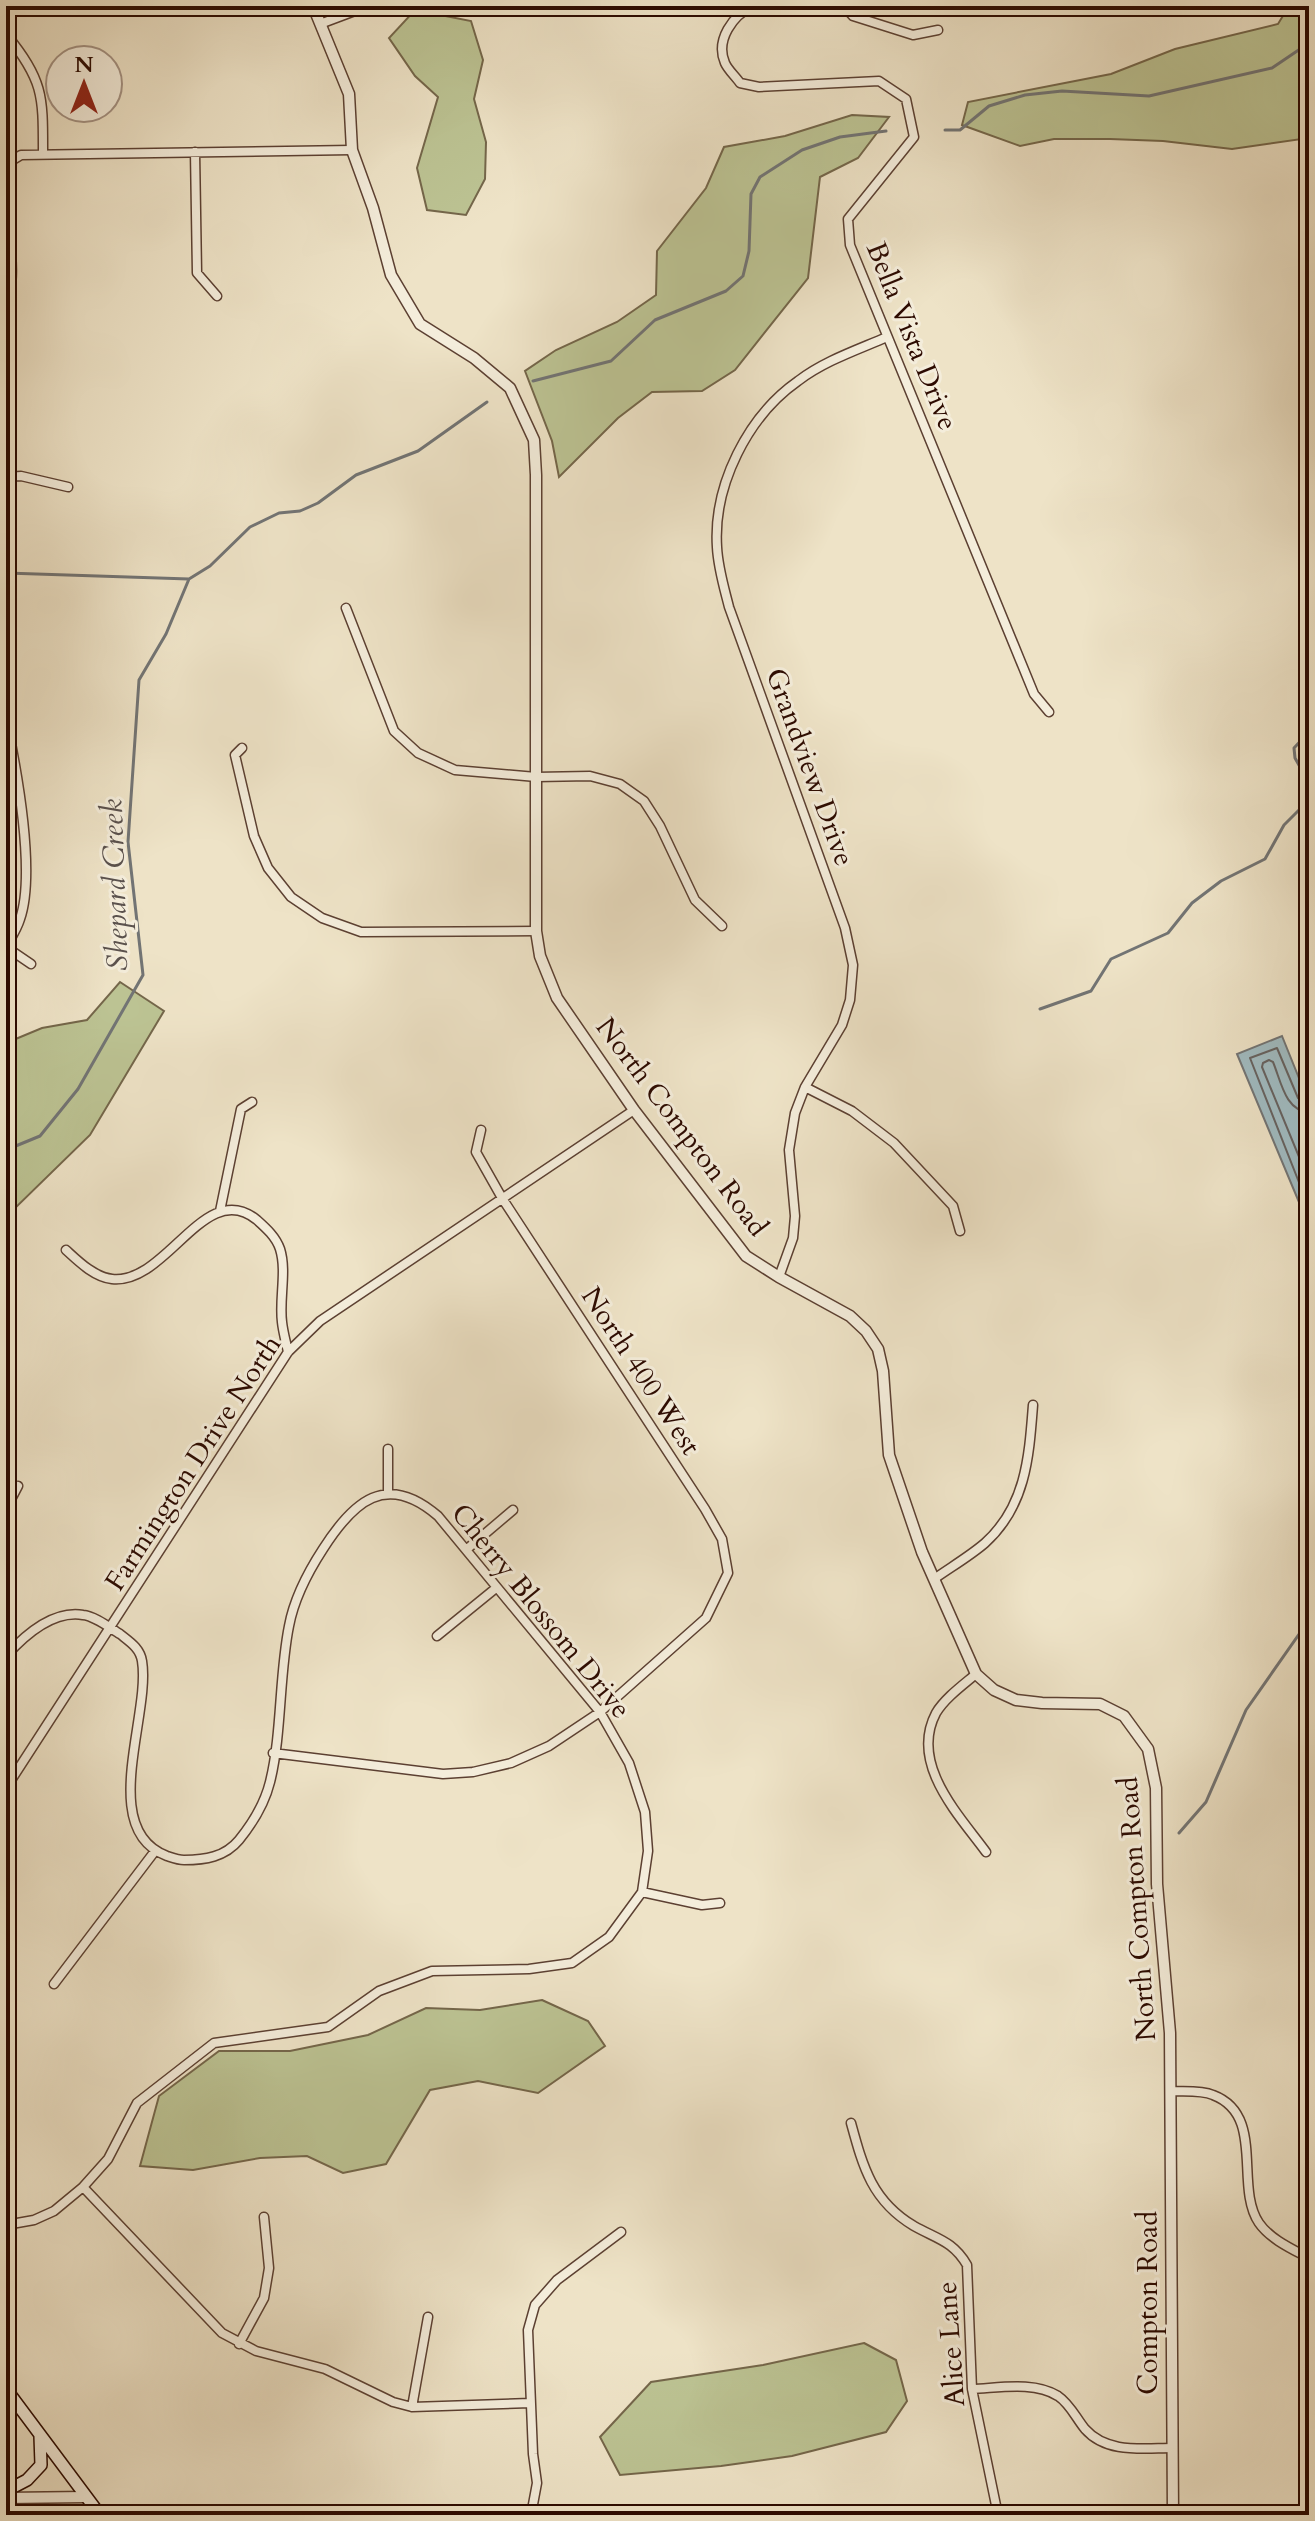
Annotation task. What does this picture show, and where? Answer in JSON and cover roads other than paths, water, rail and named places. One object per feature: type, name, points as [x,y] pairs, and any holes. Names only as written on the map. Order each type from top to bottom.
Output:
[{"type":"main road","points":[[6,2389],[100,2515]]},
{"type":"main road","points":[[6,2491],[27,2480],[41,2465],[40,2436]]},
{"type":"street","name":"North Compton Road","points":[[313,6],[349,94],[352,150],[373,208],[391,275],[420,324],[474,358],[510,388],[534,440],[536,931],[540,956],[557,998],[634,1110],[746,1256],[850,1316],[866,1331],[878,1349],[883,1371],[889,1455],[922,1552],[976,1674],[994,1690],[1016,1700],[1100,1704],[1124,1716],[1148,1749],[1156,1788],[1157,1884],[1170,2033],[1170,2091]]},
{"type":"street","points":[[320,24],[368,6]]},
{"type":"street","name":"Bella Vista Drive","points":[[753,6],[729,24],[723,44],[724,62],[740,83],[759,87],[879,81],[906,99],[914,137],[848,219],[850,245],[1034,694],[1049,712]]},
{"type":"street","points":[[844,6],[853,16],[913,35],[938,30]]},
{"type":"street","points":[[6,34],[35,74],[41,91],[43,154]]},
{"type":"street","points":[[6,164],[21,155],[43,154],[352,150]]},
{"type":"street","points":[[195,152],[197,273],[217,296]]},
{"type":"street","points":[[6,230],[12,247],[13,282],[6,325]]},
{"type":"street","name":"Grandview Drive","points":[[779,1277],[793,1238],[795,1216],[789,1150],[795,1113],[805,1087],[842,1025],[850,1000],[853,965],[845,928],[729,607],[717,544],[719,511],[727,479],[740,449],[775,400],[798,380],[829,362],[887,337]]},
{"type":"street","points":[[6,477],[21,476],[68,487]]},
{"type":"street","points":[[346,608],[394,731],[418,753],[455,770],[536,777],[590,776],[620,784],[644,801],[660,826],[695,900],[722,926]]},
{"type":"street","points":[[6,718],[20,797],[26,885],[20,919],[6,947],[31,964]]},
{"type":"street","points":[[242,748],[235,755],[241,785],[254,836],[268,868],[291,897],[322,918],[361,932],[536,931]]},
{"type":"street","points":[[805,1087],[852,1111],[894,1143],[953,1206],[960,1231]]},
{"type":"street","points":[[220,1211],[241,1109],[252,1102]]},
{"type":"street","name":"Farmington Drive North","points":[[6,1788],[288,1352],[320,1321],[634,1110]]},
{"type":"street","name":"North 400 West","points":[[481,1130],[476,1152],[502,1198],[722,1539],[728,1573],[706,1618],[600,1712]]},
{"type":"street","points":[[66,1250],[87,1268],[111,1279],[139,1275],[157,1263],[197,1223],[220,1211],[248,1213],[268,1229],[280,1248],[282,1322],[288,1352]]},
{"type":"street","points":[[934,1579],[985,1543],[1007,1518],[1022,1490],[1029,1459],[1033,1405]]},
{"type":"street","points":[[7,1652],[39,1626],[60,1617],[83,1615],[134,1644],[141,1656],[144,1677],[130,1797],[132,1818],[141,1836],[155,1851],[180,1860],[213,1858],[237,1843],[253,1819],[269,1783],[289,1624],[300,1593],[315,1561],[347,1514],[364,1501],[388,1494],[388,1449]]},
{"type":"street","points":[[6,1509],[18,1486]]},
{"type":"street","name":"Cherry Blossom Drive","points":[[388,1494],[408,1498],[429,1508],[467,1549],[600,1712],[629,1763],[645,1812],[648,1851],[642,1892]]},
{"type":"street","points":[[467,1549],[513,1510]]},
{"type":"street","points":[[437,1636],[496,1588]]},
{"type":"street","points":[[976,1674],[936,1713],[930,1735],[930,1760],[941,1790],[986,1852]]},
{"type":"street","points":[[273,1753],[443,1774],[473,1772],[511,1763],[549,1746],[600,1712]]},
{"type":"street","points":[[54,1984],[155,1851]]},
{"type":"street","points":[[6,2225],[34,2220],[54,2211],[83,2187],[108,2159],[137,2103],[214,2043],[328,2027],[379,1991],[432,1971],[529,1969],[572,1963],[609,1937],[642,1892],[702,1905],[720,1903]]},
{"type":"street","points":[[1170,2091],[1212,2094],[1229,2105],[1247,2140],[1248,2203],[1260,2225],[1280,2242],[1309,2258]]},
{"type":"street","name":"Compton Road","points":[[1170,2091],[1173,2515]]},
{"type":"street","name":"Alice Lane","points":[[851,2123],[864,2171],[888,2206],[911,2224],[958,2250],[967,2265],[972,2389],[998,2515]]},
{"type":"street","points":[[83,2187],[222,2333],[239,2344],[325,2369],[393,2402],[412,2407],[530,2403]]},
{"type":"street","points":[[239,2344],[264,2298],[269,2268],[264,2217]]},
{"type":"street","points":[[531,2515],[537,2483],[528,2330],[535,2305],[557,2280],[621,2232]]},
{"type":"street","points":[[412,2407],[428,2317]]},
{"type":"street","points":[[972,2389],[1042,2389],[1058,2396],[1086,2430],[1102,2442],[1123,2448],[1173,2448]]},
{"type":"street","points":[[6,2498],[86,2497]]},
{"type":"water","points":[[1282,1036],[1309,1103],[1309,1204],[1301,1207],[1237,1054]]},
{"type":"waterway","name":"Shepard Creek","points":[[945,130],[960,130],[989,106],[1025,95],[1062,91],[1149,96],[1272,68],[1309,43]]},
{"type":"waterway","name":"Shepard Creek","points":[[533,381],[611,361],[655,320],[726,291],[743,276],[749,251],[751,194],[760,177],[802,150],[840,137],[886,131]]},
{"type":"waterway","name":"Shepard Creek","points":[[6,573],[189,579],[210,566],[250,527],[279,513],[300,511],[318,503],[356,475],[418,451],[487,402]]},
{"type":"waterway","name":"Shepard Creek","points":[[6,1150],[40,1136],[78,1089],[143,975],[128,842],[139,680],[166,634],[189,579]]},
{"type":"waterway","points":[[1309,732],[1294,748],[1295,758],[1309,783]]},
{"type":"waterway","points":[[1040,1009],[1091,991],[1111,959],[1168,933],[1192,903],[1221,881],[1265,859],[1284,825],[1309,800]]},
{"type":"waterway","points":[[1179,1833],[1206,1802],[1246,1710],[1309,1620]]}]
